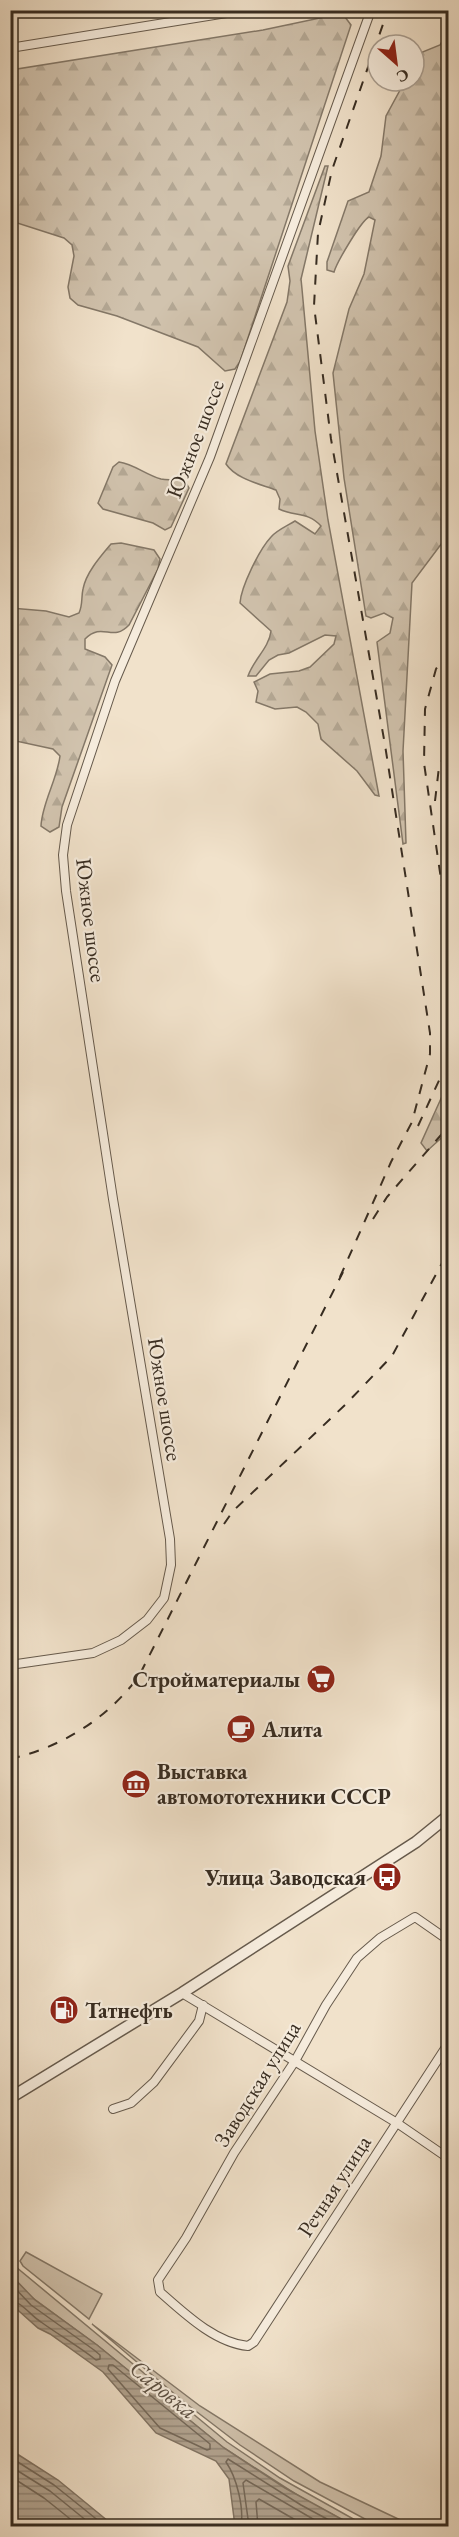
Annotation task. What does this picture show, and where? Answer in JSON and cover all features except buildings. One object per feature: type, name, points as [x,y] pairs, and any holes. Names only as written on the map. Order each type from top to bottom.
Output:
[{"type":"street","points":[[10,48],[245,10]]},
{"type":"street","name":"Южное шоссе","points":[[10,1665],[93,1653],[121,1640],[147,1620],[164,1598],[171,1564],[170,1539],[113,1199],[66,891],[63,855],[67,825],[115,681],[210,457],[371,10]]},
{"type":"street","points":[[10,2098],[182,1993],[416,1842],[448,1815]]},
{"type":"street","name":"Заводская улица","points":[[248,2346],[238,2345],[211,2332],[160,2292],[158,2280],[186,2238],[234,2153],[295,2061],[326,2005],[357,1958],[380,1938],[415,1917],[448,1940]]},
{"type":"street","points":[[182,1993],[397,2122],[448,2158]]},
{"type":"street","points":[[113,2109],[131,2103],[154,2082],[199,2021],[203,2005]]},
{"type":"street","name":"Речная улица","points":[[248,2346],[254,2342],[448,2044]]},
{"type":"green space","points":[[334,15],[345,17],[351,25],[240,362],[235,369],[225,371],[198,347],[117,316],[78,305],[70,298],[68,287],[74,256],[72,245],[64,238],[11,221],[11,70],[263,30]]},
{"type":"green space","points":[[448,31],[448,535],[412,583],[403,751],[406,843],[403,844],[377,642],[390,633],[393,618],[384,613],[371,618],[366,616],[344,478],[333,373],[349,309],[364,274],[375,220],[369,217],[365,220],[344,251],[334,272],[327,270],[327,262],[348,201],[369,192],[381,156],[386,116],[398,93],[426,93],[426,51],[440,45]]},
{"type":"green space","points":[[325,166],[328,166],[301,279],[315,431],[328,520],[379,796],[375,795],[357,771],[321,739],[318,724],[306,712],[297,707],[275,709],[256,702],[258,691],[254,682],[270,674],[299,671],[310,667],[334,644],[336,636],[325,635],[289,653],[278,655],[269,660],[256,676],[248,676],[267,643],[271,631],[240,603],[251,569],[266,543],[282,528],[295,521],[315,534],[321,526],[311,518],[279,509],[280,499],[276,490],[236,474],[226,464],[287,302],[290,281],[288,266]]},
{"type":"green space","points":[[119,462],[161,479],[185,481],[189,488],[171,527],[165,530],[153,523],[103,509],[98,503],[113,467]]},
{"type":"green space","points":[[121,543],[154,550],[160,559],[158,569],[129,625],[117,632],[97,632],[85,639],[85,649],[105,657],[112,665],[62,807],[59,827],[50,832],[41,826],[42,817],[60,756],[53,749],[11,740],[11,608],[46,611],[69,617],[79,613],[82,592],[90,571],[111,544]]},
{"type":"green space","points":[[448,1083],[448,1132],[427,1151],[421,1143]]},
{"type":"green space","points":[[26,2252],[102,2294],[89,2319],[23,2266],[20,2261]]},
{"type":"green space","points":[[10,2262],[227,2442],[280,2478],[366,2526],[354,2526],[305,2500],[224,2448],[97,2345],[26,2293],[11,2274]]},
{"type":"green space","points":[[92,2324],[200,2406],[320,2482],[413,2526],[378,2526],[294,2481],[240,2445],[184,2402]]},
{"type":"water","points":[[10,2274],[35,2300],[97,2345],[224,2448],[285,2488],[354,2526],[235,2526],[229,2479],[216,2461],[156,2433],[103,2372],[38,2328],[11,2304]]},
{"type":"water","points":[[11,2450],[58,2480],[114,2526],[14,2526],[11,2524]]},
{"type":"railway","points":[[340,1277],[391,1162],[412,1122],[430,1054],[430,1033],[385,745],[331,439],[314,306],[318,233],[332,170],[388,10]]},
{"type":"railway","points":[[448,651],[436,669],[425,709],[424,763],[448,927]]},
{"type":"railway","points":[[435,801],[439,767],[448,747]]},
{"type":"railway","points":[[418,1126],[448,1061]]},
{"type":"railway","points":[[373,1219],[387,1197],[448,1127]]},
{"type":"railway","points":[[224,1524],[233,1511],[346,1404],[392,1356],[448,1252]]},
{"type":"railway","points":[[10,1759],[48,1747],[82,1729],[113,1705],[139,1676],[343,1272]]},
{"type":"place","name":"Стройматериалы","points":[[321,1679]]},
{"type":"place","name":"Алита","points":[[241,1729]]},
{"type":"place","name":"Выставка автомототехники СССР","points":[[136,1784]]},
{"type":"place","name":"Улица Заводская","points":[[387,1877]]},
{"type":"place","name":"Татнефть","points":[[64,2010]]},
{"type":"water label","name":"Саровка","points":[[164,2389]]}]
